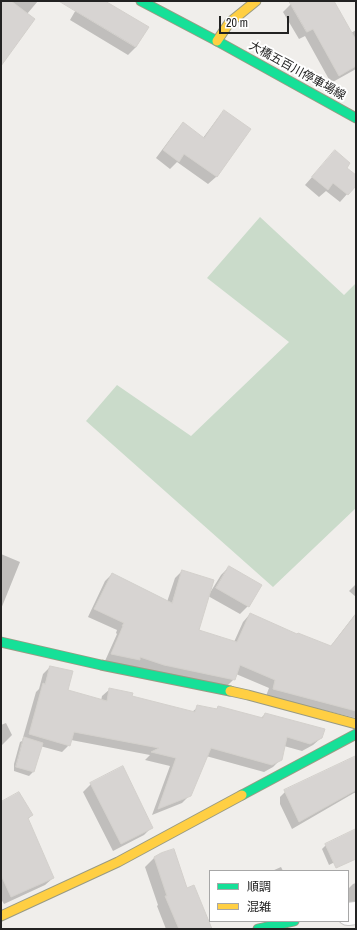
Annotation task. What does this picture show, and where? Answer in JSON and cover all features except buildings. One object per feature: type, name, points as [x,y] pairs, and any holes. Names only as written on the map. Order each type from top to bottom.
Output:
[{"type":"street","name":"大橋五百川停車場線","points":[[141,1],[356,118]]},
{"type":"street","points":[[217,41],[229,23],[256,1]]},
{"type":"street","points":[[1,642],[101,665],[248,695],[356,724]]},
{"type":"street","points":[[1,916],[118,862],[356,734]]},
{"type":"street","points":[[258,929],[290,922]]},
{"type":"green space","points":[[260,217],[344,295],[356,283],[356,508],[273,587],[86,421],[117,385],[191,436],[289,342],[207,278]]},
{"type":"traffic: fast","points":[[141,1],[356,118]]},
{"type":"traffic: fast","points":[[1,642],[101,665],[230,691]]},
{"type":"traffic: fast","points":[[242,795],[356,734]]},
{"type":"traffic: fast","points":[[258,929],[290,922]]},
{"type":"traffic: slow","points":[[217,41],[229,23],[256,1]]},
{"type":"traffic: slow","points":[[230,691],[356,724]]},
{"type":"traffic: slow","points":[[1,916],[118,862],[242,795]]}]
